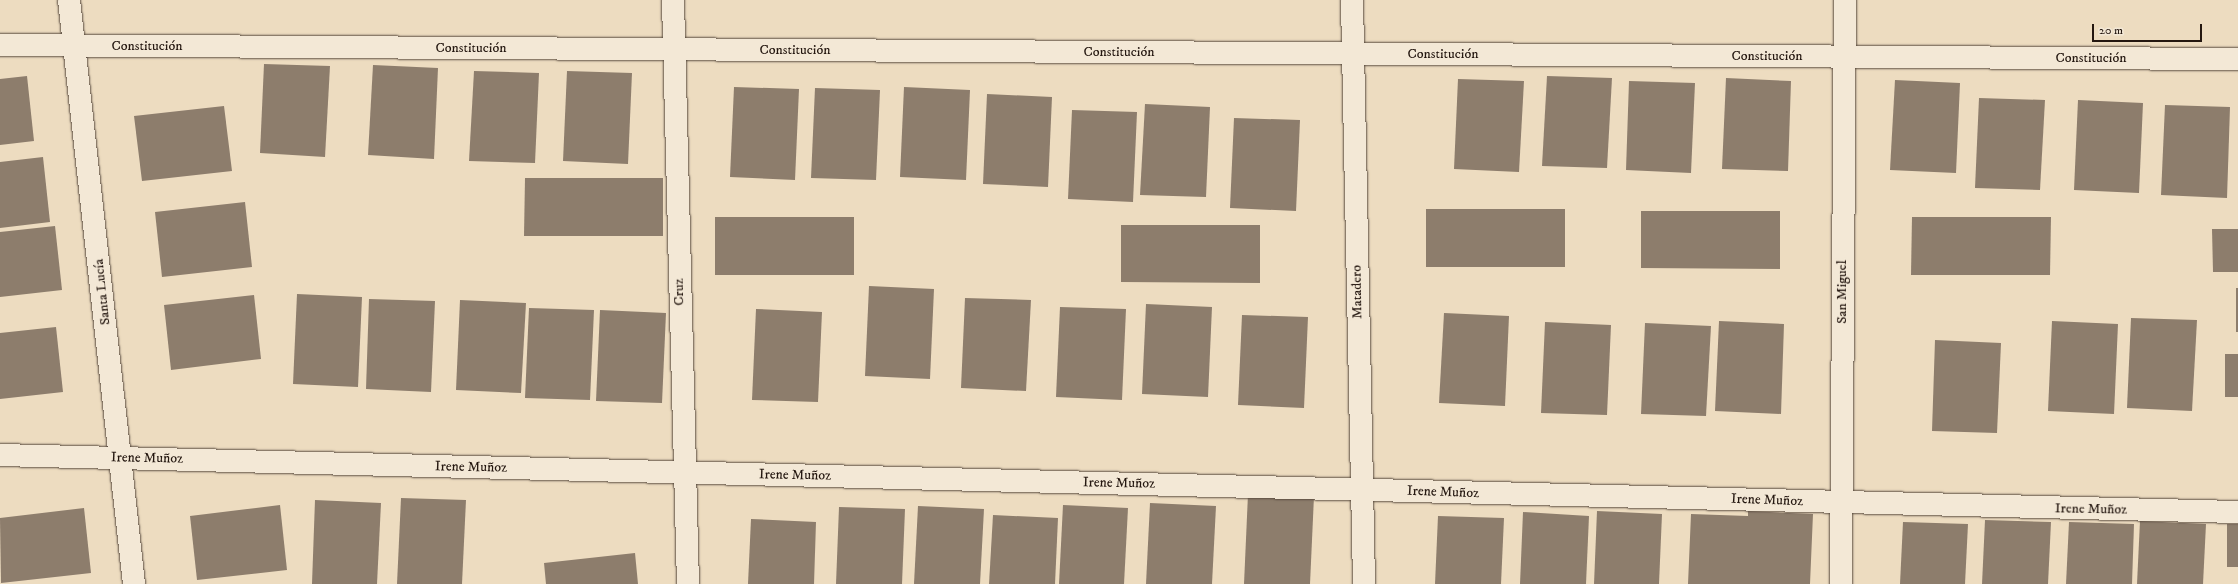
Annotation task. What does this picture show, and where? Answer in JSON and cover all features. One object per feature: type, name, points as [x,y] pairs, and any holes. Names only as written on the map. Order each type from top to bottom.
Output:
[{"type":"street","name":"Santa Lucía","points":[[69,0],[134,584]]},
{"type":"street","name":"Cruz","points":[[673,0],[683,472],[688,584]]},
{"type":"street","name":"Matadero","points":[[1352,0],[1364,584]]},
{"type":"street","name":"San Miguel","points":[[1841,584],[1844,0]]},
{"type":"street","name":"Constitución","points":[[0,45],[2238,59]]},
{"type":"street","name":"Irene Muñoz","points":[[0,455],[2238,512]]},
{"type":"building","points":[[264,64],[330,66],[325,157],[260,153]]},
{"type":"building","points":[[373,65],[438,68],[434,159],[368,155]]},
{"type":"building","points":[[474,71],[539,73],[535,163],[469,161]]},
{"type":"building","points":[[567,71],[632,73],[628,164],[563,161]]},
{"type":"building","points":[[27,76],[34,141],[0,145],[0,79]]},
{"type":"building","points":[[1547,76],[1612,78],[1607,168],[1542,166]]},
{"type":"building","points":[[1726,78],[1791,81],[1788,171],[1722,169]]},
{"type":"building","points":[[1458,79],[1524,81],[1519,172],[1454,169]]},
{"type":"building","points":[[1895,80],[1960,83],[1956,173],[1890,170]]},
{"type":"building","points":[[1629,81],[1695,83],[1691,173],[1626,170]]},
{"type":"building","points":[[734,87],[799,89],[795,180],[730,177]]},
{"type":"building","points":[[904,87],[970,90],[966,180],[900,177]]},
{"type":"building","points":[[815,88],[880,90],[876,180],[811,178]]},
{"type":"building","points":[[987,94],[1052,97],[1048,187],[983,184]]},
{"type":"building","points":[[1979,98],[2045,100],[2040,190],[1975,188]]},
{"type":"building","points":[[2078,100],[2143,103],[2139,193],[2074,190]]},
{"type":"building","points":[[1145,104],[1210,107],[1206,197],[1140,195]]},
{"type":"building","points":[[2165,105],[2230,107],[2227,198],[2161,195]]},
{"type":"building","points":[[224,106],[232,171],[142,181],[134,116]]},
{"type":"building","points":[[1072,110],[1137,112],[1133,202],[1068,199]]},
{"type":"building","points":[[1234,118],[1300,120],[1296,211],[1230,208]]},
{"type":"building","points":[[43,157],[50,222],[0,228],[0,162]]},
{"type":"building","points":[[525,178],[663,178],[663,236],[524,236]]},
{"type":"building","points":[[245,202],[252,267],[162,277],[155,212]]},
{"type":"building","points":[[1426,209],[1565,209],[1565,267],[1426,267]]},
{"type":"building","points":[[1641,211],[1780,211],[1780,269],[1641,268]]},
{"type":"building","points":[[715,217],[854,217],[854,275],[715,275]]},
{"type":"building","points":[[1912,217],[2051,217],[2050,275],[1911,275]]},
{"type":"building","points":[[1121,225],[1260,225],[1260,283],[1121,282]]},
{"type":"building","points":[[55,226],[62,290],[0,297],[0,232]]},
{"type":"building","points":[[2212,229],[2238,229],[2238,272],[2213,272]]},
{"type":"building","points":[[869,286],[934,289],[930,379],[865,376]]},
{"type":"building","points":[[2236,288],[2238,288],[2238,332],[2236,332]]},
{"type":"building","points":[[297,294],[362,297],[358,387],[293,384]]},
{"type":"building","points":[[254,295],[261,359],[171,370],[164,305]]},
{"type":"building","points":[[965,298],[1031,300],[1026,391],[961,388]]},
{"type":"building","points":[[369,299],[435,301],[431,392],[366,389]]},
{"type":"building","points":[[460,300],[526,303],[521,393],[456,390]]},
{"type":"building","points":[[1146,304],[1212,307],[1208,397],[1142,394]]},
{"type":"building","points":[[1060,307],[1126,309],[1122,400],[1056,397]]},
{"type":"building","points":[[529,308],[594,310],[590,400],[525,398]]},
{"type":"building","points":[[756,309],[822,312],[818,402],[752,400]]},
{"type":"building","points":[[600,310],[666,313],[662,403],[596,401]]},
{"type":"building","points":[[1444,313],[1509,316],[1505,406],[1439,403]]},
{"type":"building","points":[[1242,315],[1308,317],[1304,408],[1238,405]]},
{"type":"building","points":[[2131,318],[2197,320],[2192,411],[2127,408]]},
{"type":"building","points":[[1719,321],[1784,324],[1781,414],[1715,411]]},
{"type":"building","points":[[2052,321],[2118,324],[2114,414],[2048,411]]},
{"type":"building","points":[[1545,322],[1611,325],[1607,415],[1541,413]]},
{"type":"building","points":[[1645,323],[1711,326],[1706,416],[1641,414]]},
{"type":"building","points":[[56,327],[63,392],[0,399],[0,333]]},
{"type":"building","points":[[1935,340],[2001,343],[1997,433],[1932,431]]},
{"type":"building","points":[[2225,354],[2238,354],[2238,397],[2225,397]]},
{"type":"building","points":[[1248,494],[1314,496],[1310,584],[1244,584]]},
{"type":"building","points":[[401,498],[466,500],[462,584],[397,584]]},
{"type":"building","points":[[315,500],[381,503],[377,584],[312,584]]},
{"type":"building","points":[[1150,503],[1216,506],[1212,584],[1146,584]]},
{"type":"building","points":[[280,505],[287,570],[197,580],[190,516]]},
{"type":"building","points":[[1063,505],[1128,508],[1124,584],[1059,584]]},
{"type":"building","points":[[918,506],[984,509],[980,584],[914,584]]},
{"type":"building","points":[[839,507],[905,509],[902,584],[836,584]]},
{"type":"building","points":[[84,508],[91,573],[1,583],[0,518]]},
{"type":"building","points":[[1597,511],[1662,514],[1659,584],[1594,584]]},
{"type":"building","points":[[1748,511],[1813,514],[1810,584],[1688,584],[1691,514],[1748,516]]},
{"type":"building","points":[[1523,512],[1589,516],[1586,584],[1520,584]]},
{"type":"building","points":[[993,515],[1058,518],[1055,584],[989,584]]},
{"type":"building","points":[[1438,516],[1504,518],[1501,584],[1435,584]]},
{"type":"building","points":[[751,519],[816,522],[814,584],[748,584]]},
{"type":"building","points":[[1985,520],[2051,522],[2048,584],[1982,584]]},
{"type":"building","points":[[2140,521],[2206,524],[2203,584],[2137,584]]},
{"type":"building","points":[[1903,522],[1968,524],[1965,584],[1900,584]]},
{"type":"building","points":[[2069,522],[2134,524],[2132,584],[2066,584]]},
{"type":"building","points":[[2227,524],[2238,524],[2238,567],[2227,567]]},
{"type":"building","points":[[635,553],[638,584],[546,584],[544,563]]}]
